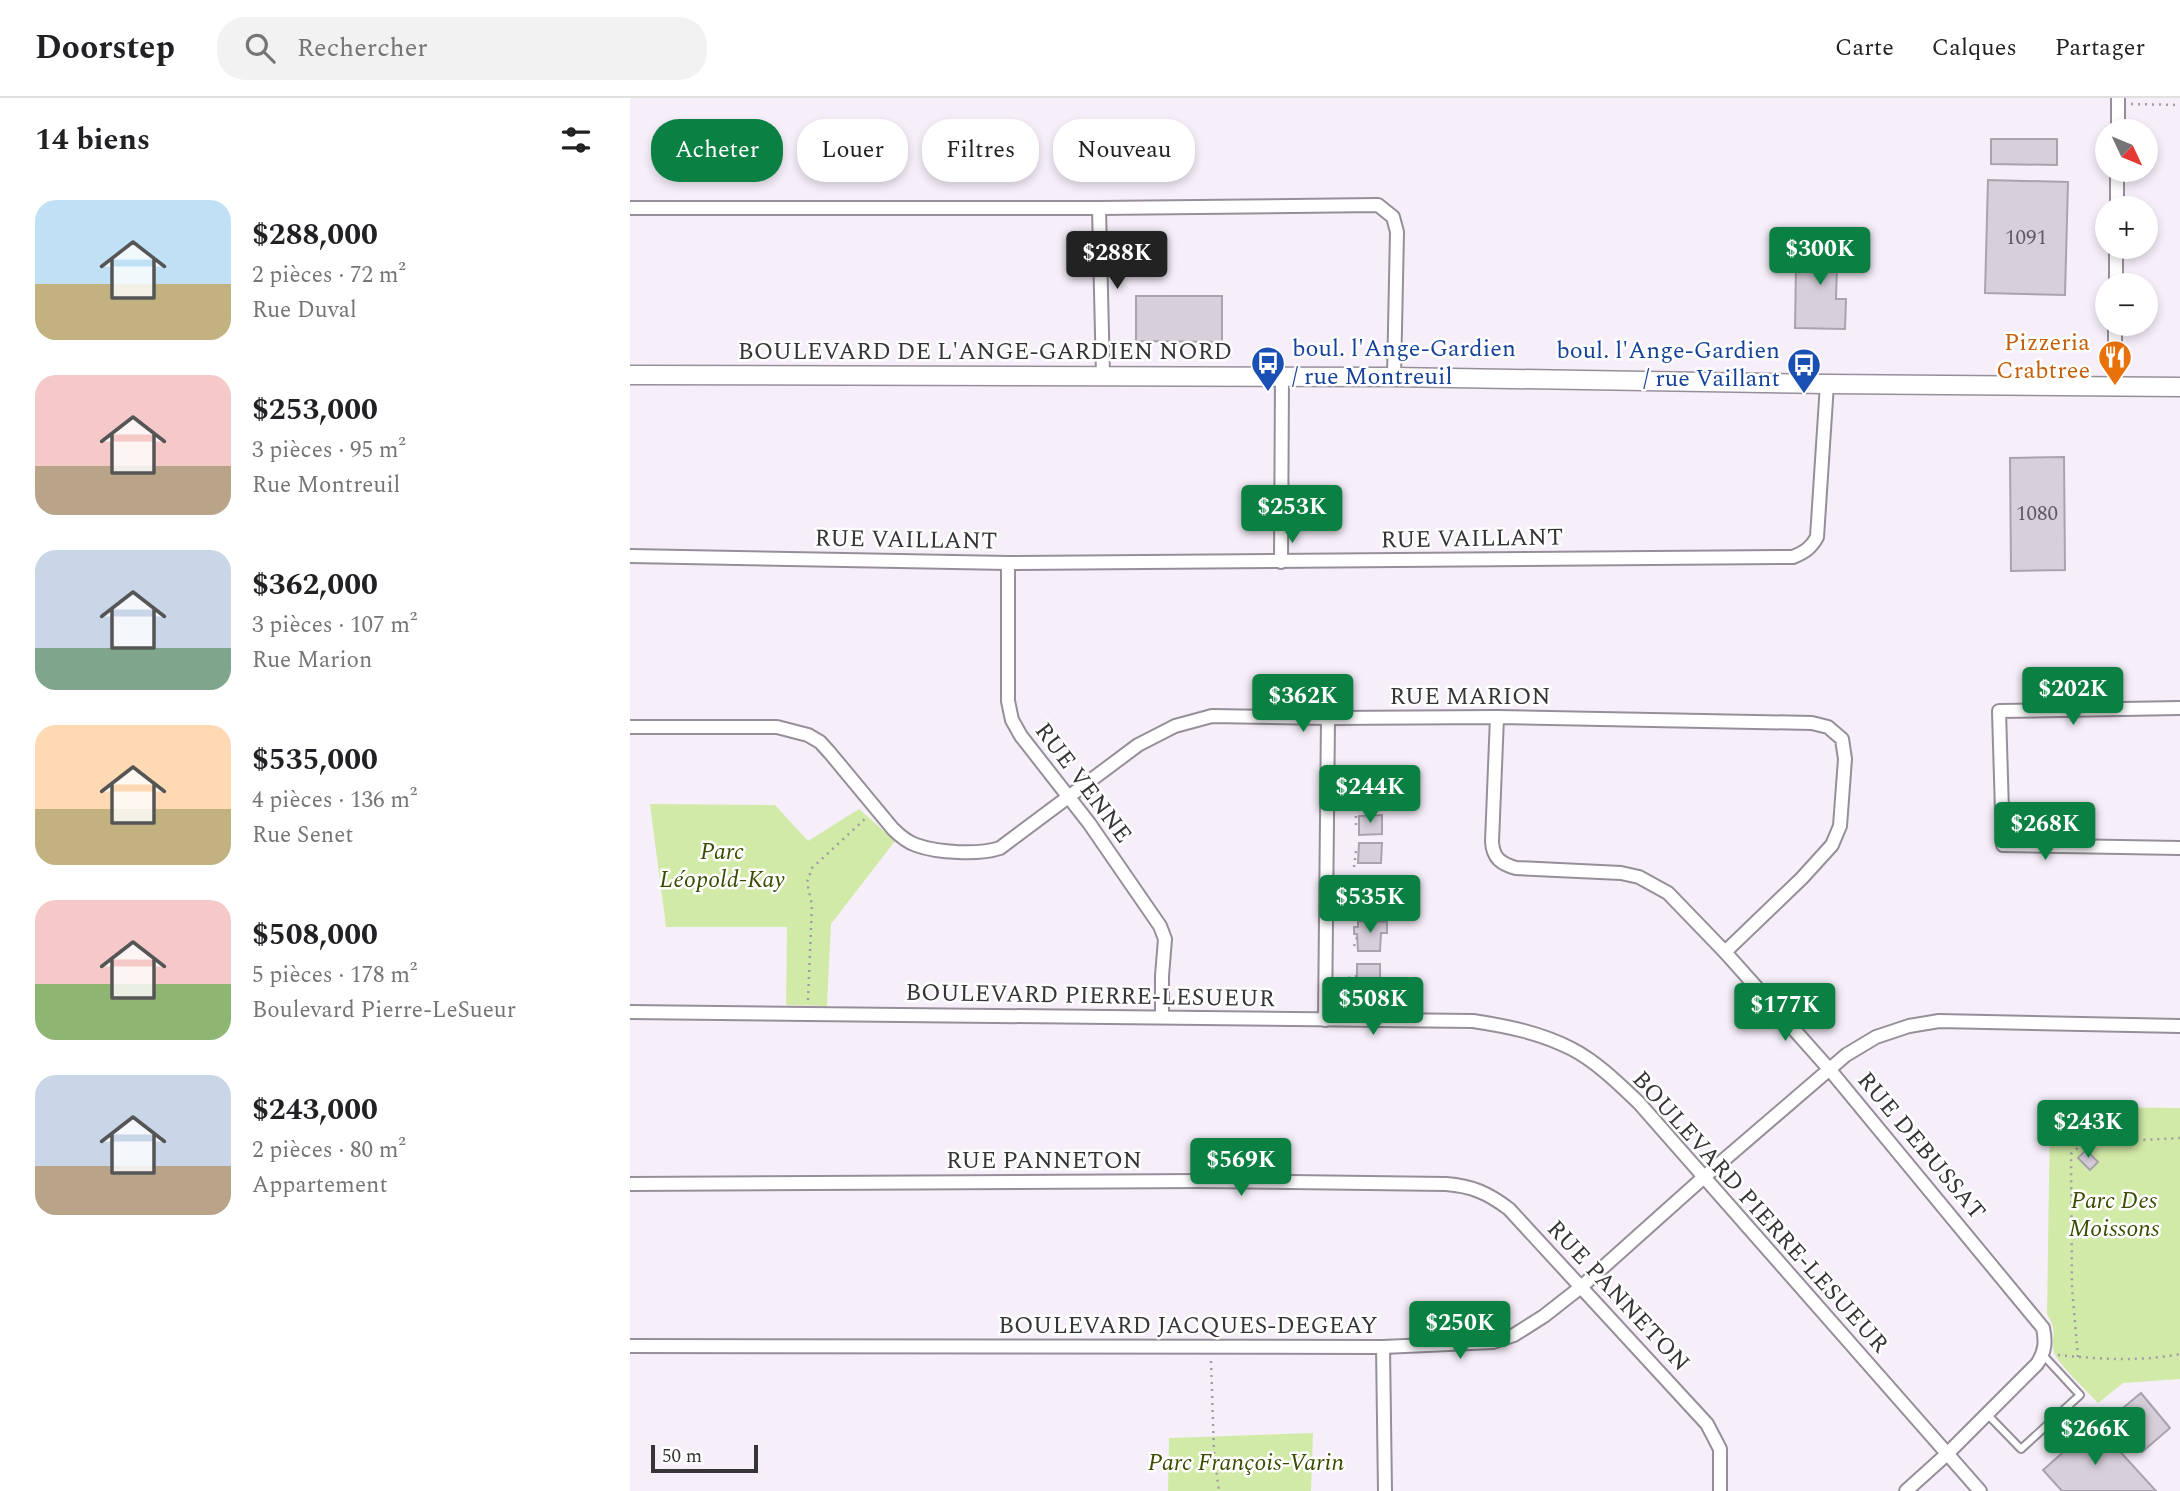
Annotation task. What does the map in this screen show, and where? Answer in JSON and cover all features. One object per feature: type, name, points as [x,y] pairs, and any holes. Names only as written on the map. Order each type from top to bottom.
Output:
[{"type":"main road","name":"BOULEVARD DE L'ANGE-GARDIEN NORD","points":[[630,374],[1394,377],[2180,387]]},
{"type":"street","points":[[2118,101],[2118,119]]},
{"type":"street","points":[[630,208],[1378,205],[1393,217],[1397,232],[1394,377]]},
{"type":"street","points":[[1099,208],[1103,375]]},
{"type":"street","points":[[2115,336],[2115,387]]},
{"type":"street","points":[[1281,562],[1282,377]]},
{"type":"street","name":"RUE VAILLANT","points":[[630,556],[1008,563],[1793,557],[1805,552],[1817,537],[1827,384]]},
{"type":"street","name":"RUE VENNE","points":[[1008,563],[1008,701],[1012,720],[1160,926],[1165,939],[1163,1016]]},
{"type":"street","points":[[2180,708],[1999,711],[2003,845],[2180,848]]},
{"type":"street","name":"RUE MARION","points":[[630,727],[777,727],[808,735],[820,742],[893,829],[914,845],[940,850],[982,852],[1000,848],[1138,745],[1175,726],[1212,716],[1497,717],[1812,723],[1828,727],[1842,739],[1844,759],[1840,826],[1832,845],[1802,878],[1725,951]]},
{"type":"street","name":"RUE DEBUSSAT","points":[[1497,717],[1492,842],[1498,860],[1516,868],[1621,873],[1639,877],[1668,892],[1725,951],[1830,1070],[2032,1313],[2043,1328],[2046,1343],[2043,1354]]},
{"type":"street","points":[[1325,1020],[1328,718]]},
{"type":"street","name":"BOULEVARD PIERRE-LESUEUR","points":[[630,1012],[1473,1021],[1531,1032],[1573,1049],[1639,1103],[1980,1491]]},
{"type":"street","name":"BOULEVARD JACQUES-DEGEAY","points":[[630,1346],[1383,1348],[1493,1342],[1514,1335],[1534,1323],[1581,1287],[1846,1055],[1876,1037],[1909,1026],[1939,1021],[2180,1026]]},
{"type":"street","name":"RUE PANNETON","points":[[630,1184],[1201,1181],[1457,1185],[1490,1195],[1509,1209],[1712,1431],[1720,1449],[1720,1491]]},
{"type":"street","points":[[1383,1348],[1385,1491]]},
{"type":"street","points":[[1906,1491],[2037,1364],[2043,1354]]},
{"type":"lane","points":[[1987,1414],[2021,1449],[2080,1395],[2043,1354]]},
{"type":"path","points":[[2118,101],[2180,105]]},
{"type":"path","points":[[807,1013],[812,905],[807,882],[812,868],[876,809]]},
{"type":"path","points":[[1356,809],[1356,825],[1359,825]]},
{"type":"path","points":[[1354,867],[1356,851],[1359,852]]},
{"type":"path","points":[[1353,903],[1353,894],[1358,894]]},
{"type":"path","points":[[1354,946],[1357,937]]},
{"type":"path","points":[[1348,978],[1357,976]]},
{"type":"path","points":[[2078,1357],[2072,1288],[2071,1154],[2083,1143],[2180,1138]]},
{"type":"path","points":[[1210,1347],[1214,1453],[1219,1491]]},
{"type":"path","points":[[2043,1354],[2110,1360],[2180,1354]]},
{"type":"green space","name":"Parc Léopold-Kay","points":[[650,804],[775,805],[808,841],[859,809],[895,841],[831,924],[827,1006],[786,1005],[787,927],[666,927]]},
{"type":"green space","name":"Parc Des Moissons","points":[[2090,1107],[2180,1108],[2180,1379],[2123,1383],[2098,1403],[2067,1371],[2054,1352],[2053,1326],[2047,1314],[2050,1114],[2089,1115]]},
{"type":"green space","name":"Parc François-Varin","points":[[1313,1433],[1311,1491],[1168,1491],[1169,1438]]},
{"type":"building","points":[[1991,139],[2057,139],[2057,165],[1991,164]]},
{"type":"building","points":[[1988,180],[2068,182],[2065,295],[1985,293]]},
{"type":"building","points":[[1813,231],[1838,232],[1836,299],[1846,299],[1845,329],[1795,328],[1796,265],[1812,265]]},
{"type":"building","points":[[1136,296],[1222,296],[1222,342],[1136,341]]},
{"type":"building","points":[[2064,457],[2065,570],[2011,571],[2010,458]]},
{"type":"building","points":[[1382,815],[1382,834],[1359,835],[1359,816]]},
{"type":"building","points":[[1359,843],[1382,843],[1381,863],[1358,863]]},
{"type":"building","points":[[1358,882],[1378,882],[1378,899],[1358,898]]},
{"type":"building","points":[[1358,921],[1387,922],[1387,933],[1381,933],[1380,951],[1358,951],[1354,927],[1358,927]]},
{"type":"building","points":[[1357,964],[1380,964],[1380,984],[1357,984]]},
{"type":"building","points":[[2086,1150],[2098,1162],[2090,1170],[2078,1158]]},
{"type":"building","points":[[2141,1393],[2170,1428],[2142,1452],[2112,1417]]},
{"type":"building","points":[[2095,1424],[2156,1491],[2062,1491],[2043,1470]]},
{"type":"place","name":"Pizzeria Crabtree","points":[[2115,387]]},
{"type":"place","name":"boul. l'Ange-Gardien / rue Montreuil","points":[[1268,393]]},
{"type":"place","name":"boul. l'Ange-Gardien / rue Vaillant","points":[[1804,395]]}]
